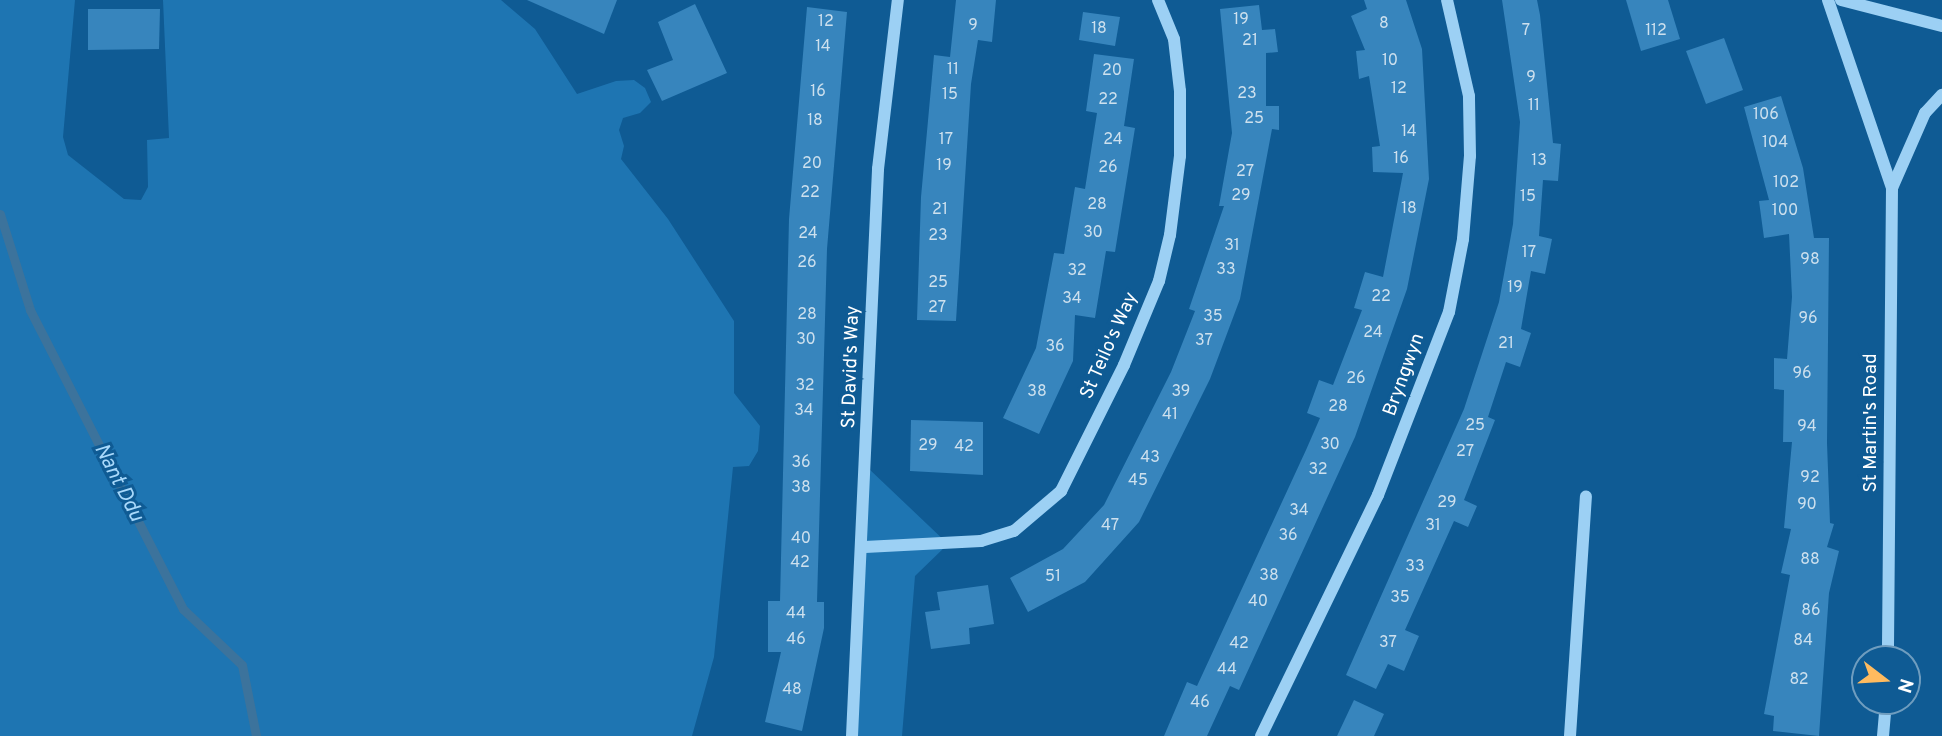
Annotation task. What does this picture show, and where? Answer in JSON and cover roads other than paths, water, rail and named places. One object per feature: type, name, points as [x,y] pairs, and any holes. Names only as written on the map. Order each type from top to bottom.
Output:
[{"type":"street","name":"St David's Way","points":[[852,736],[865,547],[878,169],[898,0]]},
{"type":"street","name":"St Teilo's Way","points":[[865,547],[981,541],[1014,531],[1040,514],[1067,480],[1124,365],[1159,281],[1170,235],[1180,156],[1180,90],[1174,39],[1158,0]]},
{"type":"street","name":"Bryngwyn","points":[[1261,736],[1378,495],[1448,312],[1463,239],[1470,156],[1469,96],[1447,0]]},
{"type":"street","name":"St Martin's Road","points":[[1828,0],[1892,188],[1888,645]]},
{"type":"street","points":[[1841,0],[1942,26]]},
{"type":"street","name":"St Martin's Road","points":[[1892,188],[1925,113],[1942,95]]},
{"type":"street","points":[[1570,736],[1586,497]]},
{"type":"street","points":[[1883,736],[1885,715]]},
{"type":"waterway","name":"Nant Ddu","points":[[0,214],[30,310],[183,609],[242,665],[256,736]]}]
